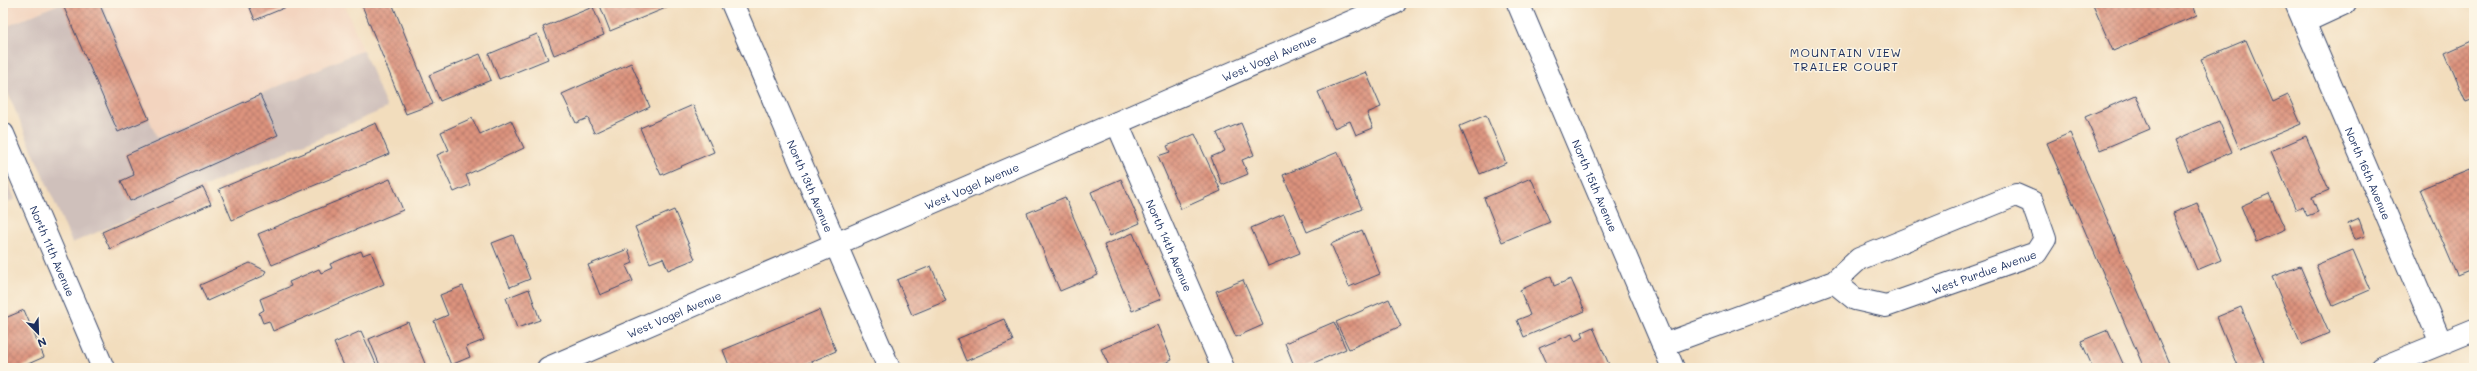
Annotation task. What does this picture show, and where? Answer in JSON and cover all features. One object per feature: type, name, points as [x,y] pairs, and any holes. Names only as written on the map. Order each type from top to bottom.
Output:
[{"type":"street","name":"North 13th Avenue","points":[[732,3],[889,368]]},
{"type":"street","name":"West Vogel Avenue","points":[[548,368],[1395,3]]},
{"type":"street","name":"North 15th Avenue","points":[[1518,3],[1673,368]]},
{"type":"street","points":[[2300,12],[2345,3]]},
{"type":"street","name":"North 16th Avenue","points":[[2300,12],[2441,343]]},
{"type":"street","name":"North 14th Avenue","points":[[1117,122],[1223,368]]},
{"type":"street","name":"North 11th Avenue","points":[[3,134],[103,368]]},
{"type":"street","name":"West Purdue Avenue","points":[[1663,345],[1834,282],[1859,259],[2016,196],[2032,202],[2045,239],[2036,253],[1886,306],[1855,299],[1834,282]]},
{"type":"street","points":[[2381,368],[2474,330]]},
{"type":"shaded area","points":[[3,3],[61,3],[3,28]]},
{"type":"shaded area","points":[[61,3],[102,3],[157,138],[363,50],[387,108],[72,243],[3,82],[3,28]]},
{"type":"shaded area","points":[[102,3],[344,3],[363,50],[157,138]]},
{"type":"shaded area","points":[[3,171],[15,199],[3,205]]},
{"type":"building","points":[[62,3],[99,3],[149,119],[118,132]]},
{"type":"building","points":[[248,3],[296,3],[255,20]]},
{"type":"building","points":[[361,3],[392,3],[433,104],[406,114]]},
{"type":"building","points":[[599,3],[678,3],[610,31]]},
{"type":"building","points":[[2092,3],[2192,3],[2197,15],[2113,51]]},
{"type":"building","points":[[593,7],[604,35],[554,55],[543,27]]},
{"type":"building","points":[[537,34],[548,59],[499,79],[489,54]]},
{"type":"building","points":[[2246,40],[2273,102],[2288,95],[2301,124],[2240,150],[2201,59]]},
{"type":"building","points":[[2474,40],[2474,99],[2466,102],[2445,53]]},
{"type":"building","points":[[480,54],[491,80],[440,101],[429,75]]},
{"type":"building","points":[[631,63],[650,107],[594,133],[588,118],[576,123],[562,94]]},
{"type":"building","points":[[1366,72],[1381,107],[1367,113],[1373,128],[1356,135],[1350,121],[1334,128],[1318,92]]},
{"type":"building","points":[[260,95],[278,135],[130,201],[121,181],[134,175],[126,155]]},
{"type":"building","points":[[2136,95],[2150,129],[2100,150],[2085,117]]},
{"type":"building","points":[[693,105],[714,152],[661,175],[640,128]]},
{"type":"building","points":[[1486,115],[1506,163],[1480,174],[1460,126]]},
{"type":"building","points":[[472,118],[480,134],[511,120],[524,148],[466,175],[470,185],[454,192],[437,155],[449,150],[441,132]]},
{"type":"building","points":[[2219,121],[2232,152],[2188,171],[2175,140]]},
{"type":"building","points":[[376,123],[389,154],[232,220],[219,189]]},
{"type":"building","points":[[1241,123],[1254,155],[1242,160],[1248,174],[1222,185],[1211,157],[1225,151],[1217,133]]},
{"type":"building","points":[[2070,133],[2171,368],[2144,368],[2047,143]]},
{"type":"building","points":[[1195,134],[1221,191],[1181,209],[1158,156],[1170,152],[1167,146]]},
{"type":"building","points":[[2306,136],[2329,190],[2312,197],[2318,212],[2307,216],[2303,207],[2296,210],[2271,151]]},
{"type":"building","points":[[1338,152],[1362,209],[1307,232],[1283,175]]},
{"type":"building","points":[[2472,168],[2474,172],[2474,268],[2457,275],[2420,189]]},
{"type":"building","points":[[1531,178],[1550,222],[1502,242],[1484,198]]},
{"type":"building","points":[[390,179],[403,210],[272,265],[258,234]]},
{"type":"building","points":[[1121,179],[1140,223],[1110,236],[1091,192]]},
{"type":"building","points":[[203,187],[211,204],[110,249],[102,232]]},
{"type":"building","points":[[2269,194],[2285,229],[2256,242],[2241,206]]},
{"type":"building","points":[[1065,197],[1098,275],[1060,291],[1027,213]]},
{"type":"building","points":[[2197,203],[2221,260],[2197,270],[2173,213]]},
{"type":"building","points":[[674,210],[695,259],[668,270],[663,258],[650,263],[635,227]]},
{"type":"building","points":[[1284,214],[1300,253],[1268,266],[1251,228]]},
{"type":"building","points":[[2359,219],[2365,236],[2354,240],[2348,224]]},
{"type":"building","points":[[1362,230],[1380,274],[1349,287],[1331,244]]},
{"type":"building","points":[[1133,233],[1161,299],[1132,311],[1104,245]]},
{"type":"building","points":[[513,235],[530,279],[510,287],[492,243]]},
{"type":"building","points":[[628,249],[633,263],[626,266],[633,281],[600,295],[588,265]]},
{"type":"building","points":[[2353,250],[2370,290],[2333,306],[2316,265]]},
{"type":"building","points":[[361,251],[363,255],[371,252],[384,284],[273,331],[269,321],[263,323],[259,313],[264,310],[260,299],[291,286],[289,282],[319,269],[321,273],[332,268],[330,264]]},
{"type":"building","points":[[250,263],[266,271],[263,276],[207,301],[200,285]]},
{"type":"building","points":[[931,266],[946,301],[912,315],[897,280]]},
{"type":"building","points":[[2300,266],[2329,333],[2301,345],[2272,277]]},
{"type":"building","points":[[1551,276],[1554,286],[1571,279],[1585,311],[1524,337],[1517,320],[1530,315],[1520,290]]},
{"type":"building","points":[[1243,280],[1263,325],[1236,337],[1216,291]]},
{"type":"building","points":[[463,286],[484,340],[466,347],[470,357],[451,365],[434,321],[448,315],[440,295]]},
{"type":"building","points":[[529,289],[540,320],[517,328],[506,298]]},
{"type":"building","points":[[1389,299],[1401,326],[1349,349],[1336,322]]},
{"type":"building","points":[[2241,307],[2264,362],[2250,368],[2238,368],[2217,317]]},
{"type":"building","points":[[24,310],[44,357],[19,368],[8,368],[3,357],[3,319]]},
{"type":"building","points":[[819,310],[836,351],[797,368],[730,368],[723,350]]},
{"type":"building","points":[[1004,319],[1013,341],[966,361],[957,339]]},
{"type":"building","points":[[408,322],[426,366],[421,368],[381,368],[369,339]]},
{"type":"building","points":[[1334,322],[1346,349],[1302,368],[1295,368],[1285,343]]},
{"type":"building","points":[[1157,325],[1172,360],[1153,368],[1110,368],[1101,349]]},
{"type":"building","points":[[1593,327],[1610,367],[1548,368],[1539,348],[1572,334],[1575,341],[1584,337],[1582,332]]},
{"type":"building","points":[[2108,330],[2125,368],[2093,368],[2081,341]]},
{"type":"building","points":[[361,331],[378,368],[345,368],[334,343]]},
{"type":"district","name":"MOUNTAIN VIEW TRAILER COURT","points":[[1846,59]]}]
